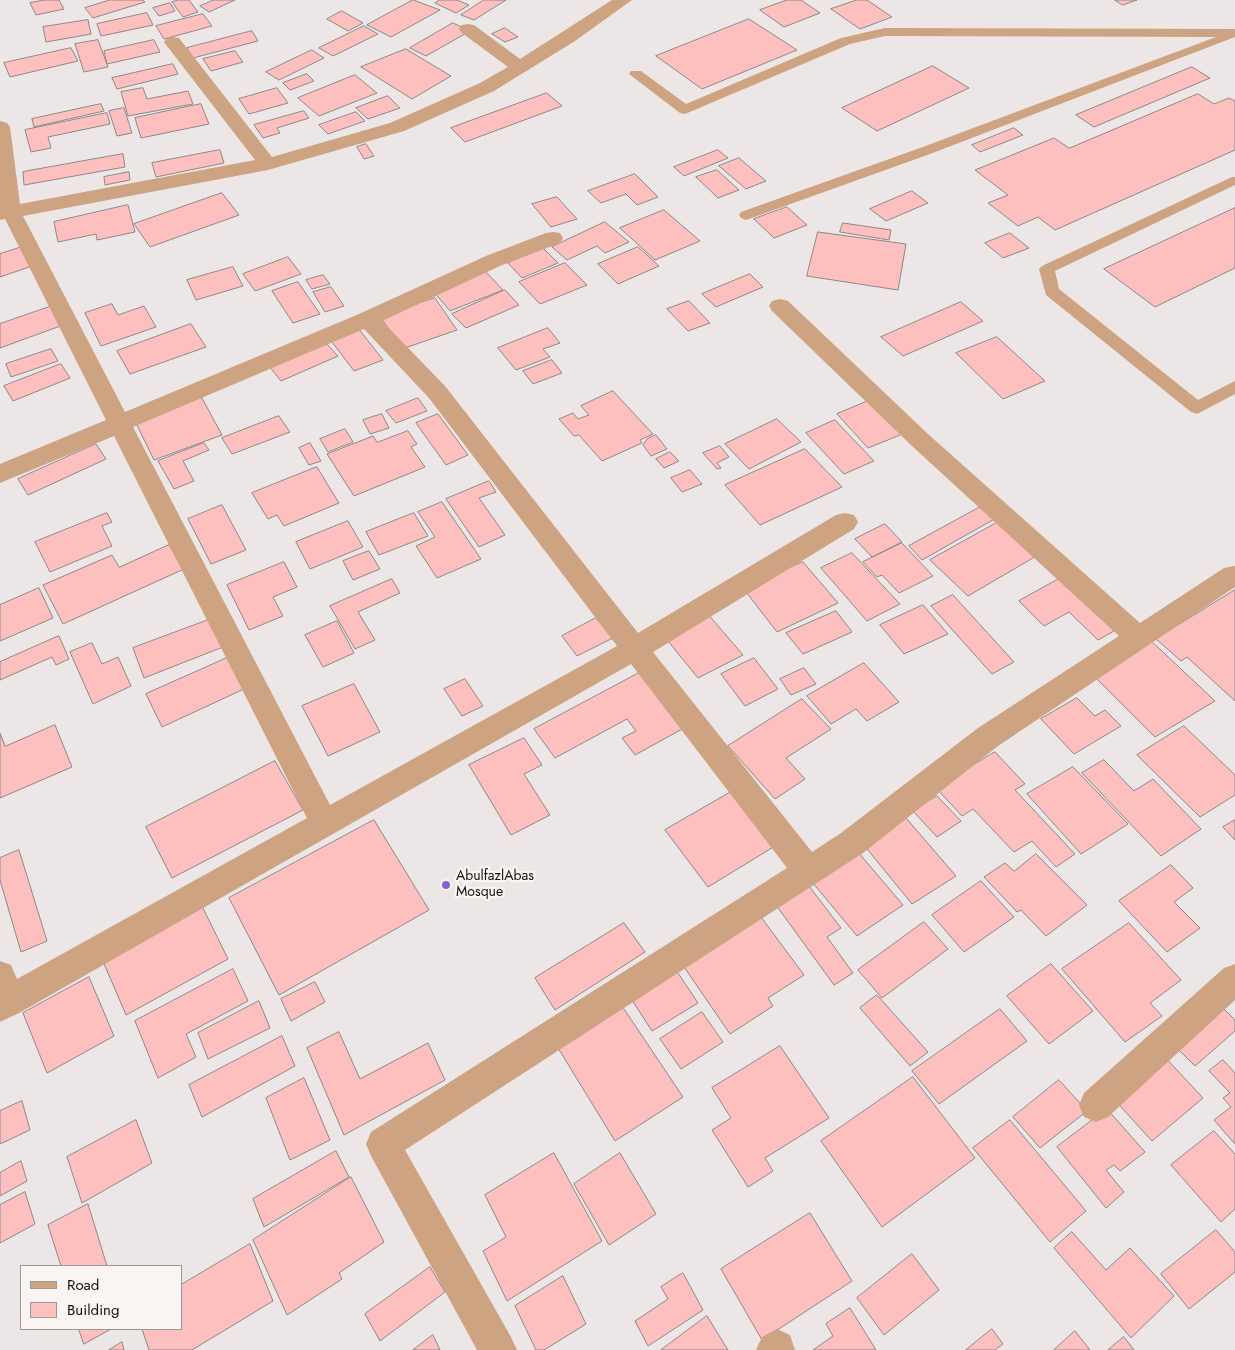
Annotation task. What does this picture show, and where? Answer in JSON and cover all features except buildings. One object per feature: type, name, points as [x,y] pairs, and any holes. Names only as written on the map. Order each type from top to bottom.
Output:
[{"type":"street","points":[[6,213],[268,164],[397,127],[486,88],[623,0]]},
{"type":"street","points":[[468,30],[520,67]]},
{"type":"street","points":[[173,42],[268,164]]},
{"type":"street","points":[[0,127],[6,213],[119,423],[325,824]]},
{"type":"street","points":[[0,474],[367,319],[493,261],[553,238]]},
{"type":"street","points":[[780,306],[920,440],[1139,638]]},
{"type":"street","points":[[367,319],[437,392],[808,871]]},
{"type":"street","points":[[3,995],[325,824],[636,649],[845,522]]},
{"type":"street","points":[[498,1350],[383,1144],[852,843],[988,737],[1233,575],[1235,577]]},
{"type":"street","points":[[1096,1105],[1235,979]]},
{"type":"lane","points":[[636,74],[685,110],[846,42],[885,32],[1235,33]]},
{"type":"lane","points":[[746,215],[934,148],[1235,33]]},
{"type":"lane","points":[[1232,181],[1047,269],[1052,291],[1197,408],[1235,387]]},
{"type":"place","name":"AbulfazlAbas Mosque","points":[[446,885]]}]
